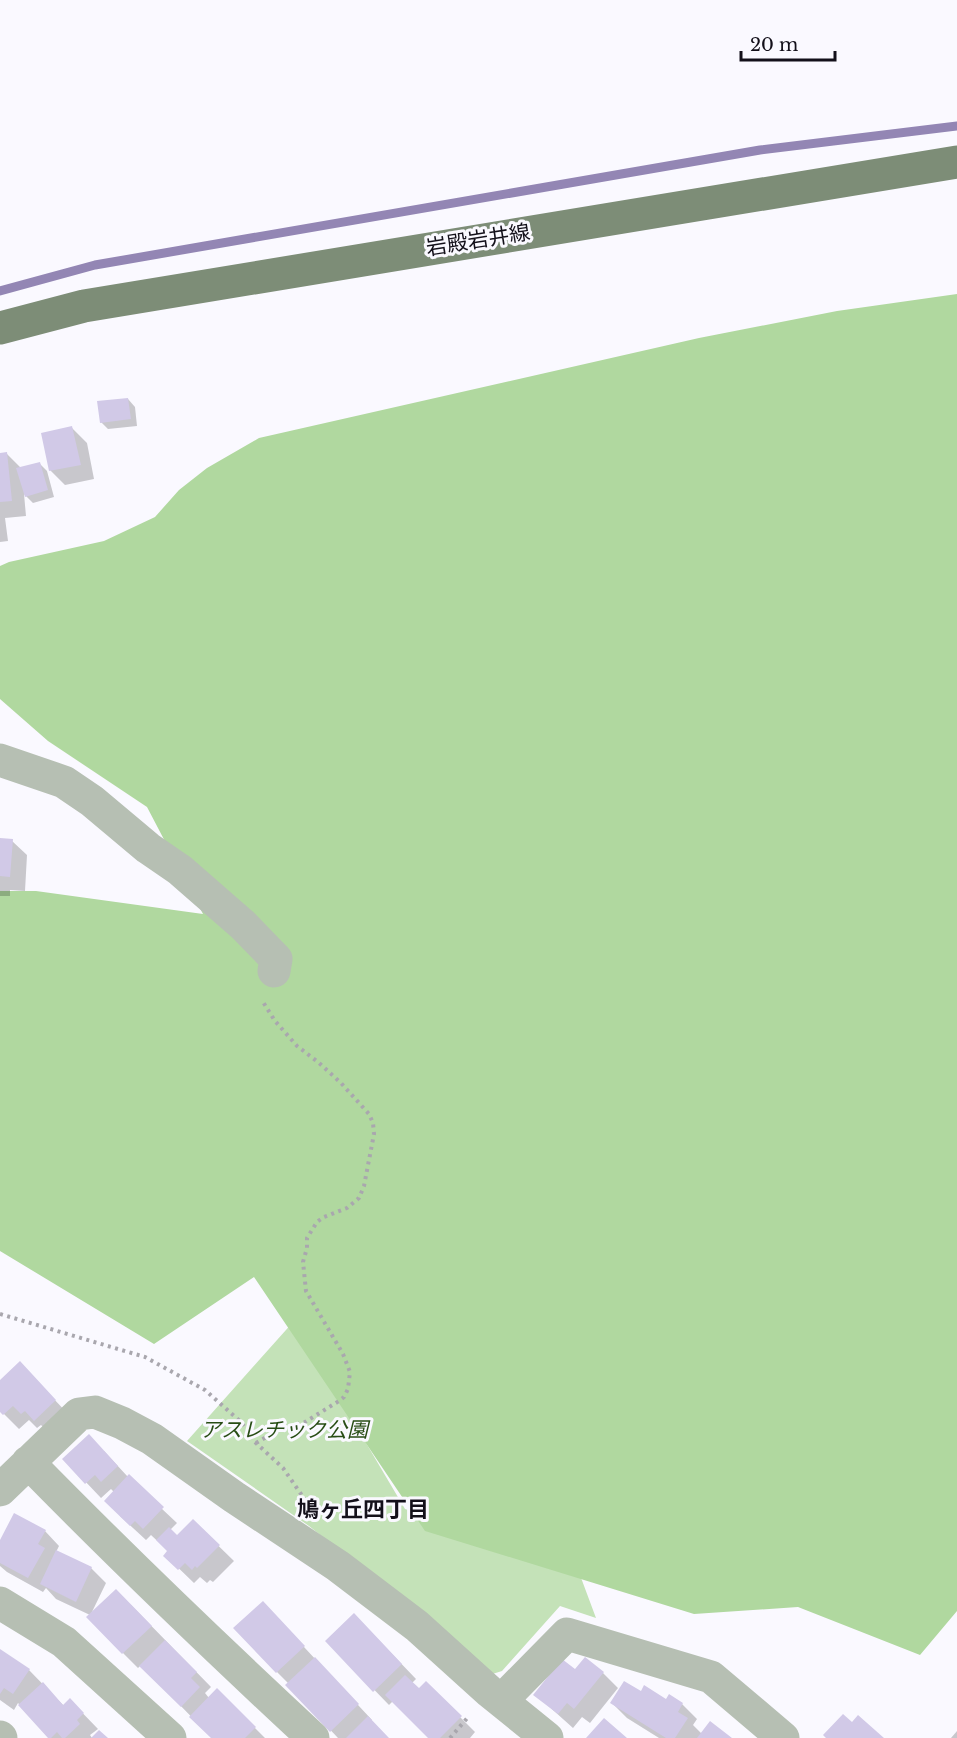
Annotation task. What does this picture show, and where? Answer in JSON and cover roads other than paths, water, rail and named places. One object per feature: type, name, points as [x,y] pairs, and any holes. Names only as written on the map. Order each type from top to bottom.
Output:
[{"type":"main road","name":"岩殿岩井線","points":[[0,328],[84,306],[957,162]]},
{"type":"street","points":[[0,760],[64,782],[92,801],[148,848],[180,870],[243,925],[276,959],[268,983]]},
{"type":"street","points":[[0,1490],[79,1414],[95,1412],[122,1423],[153,1439],[234,1497],[338,1566],[417,1626],[490,1692],[547,1738]]},
{"type":"street","points":[[28,1462],[203,1636],[314,1738]]},
{"type":"street","points":[[0,1603],[64,1642],[170,1738]]},
{"type":"street","points":[[502,1700],[567,1634],[711,1677],[783,1738]]},
{"type":"waterway","points":[[0,291],[95,265],[760,150],[957,126]]},
{"type":"district","name":"鳩ヶ丘四丁目","points":[[363,1509]]},
{"type":"park label","name":"アスレチック公園","points":[[284,1430]]}]
